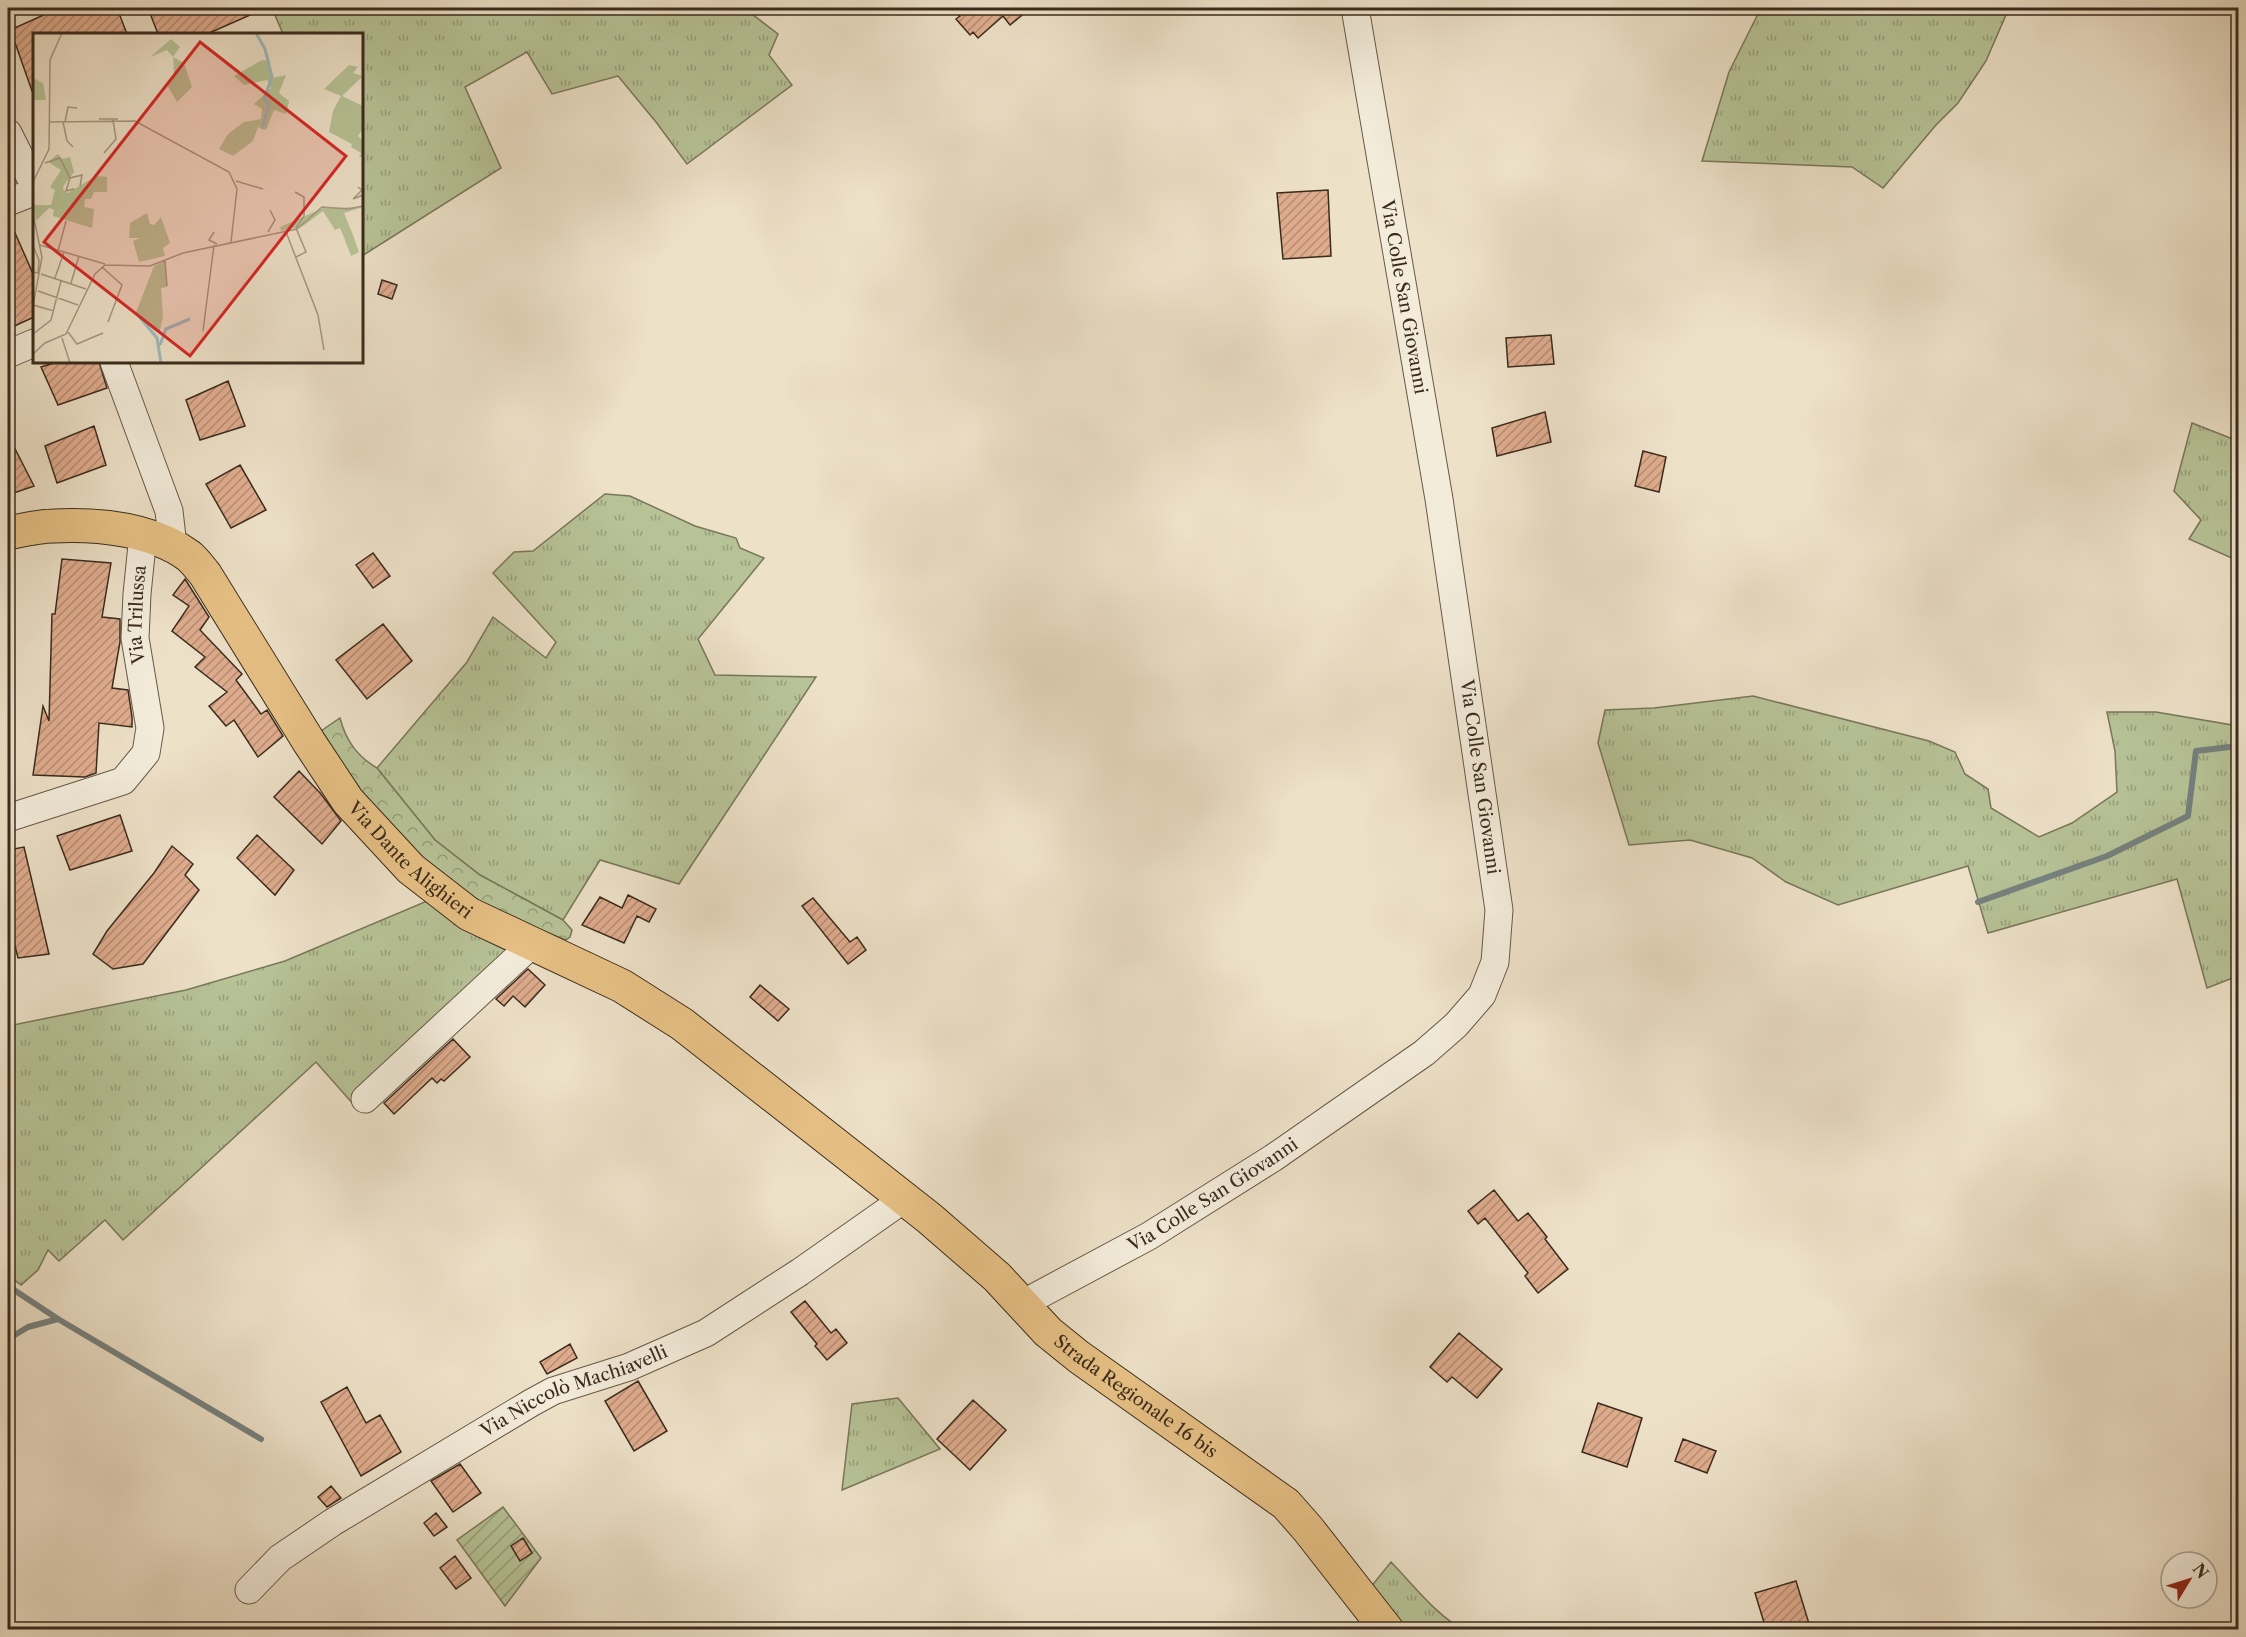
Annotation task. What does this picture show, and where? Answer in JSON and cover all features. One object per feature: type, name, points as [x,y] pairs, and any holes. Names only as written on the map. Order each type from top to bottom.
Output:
[{"type":"main road","name":"Via Dante Alighieri","points":[[8,533],[52,526],[93,526],[143,535],[173,546],[191,557],[205,574],[348,801],[411,869],[469,914],[622,986],[682,1024],[873,1176]]},
{"type":"main road","name":"Strada Regionale 16 bis","points":[[873,1176],[997,1277],[1048,1332],[1079,1357],[1286,1504],[1387,1629]]},
{"type":"street","name":"Via Colle San Giovanni","points":[[1022,1304],[1149,1236],[1254,1170],[1424,1053],[1456,1025],[1482,995],[1495,962],[1499,910],[1443,522],[1355,8]]},
{"type":"street","points":[[19,141],[33,182]]},
{"type":"street","points":[[8,202],[33,192]]},
{"type":"street","points":[[8,354],[33,343]]},
{"type":"street","points":[[114,363],[169,511],[173,546]]},
{"type":"street","name":"Via Trilussa","points":[[8,818],[123,781],[146,753],[150,728],[135,638],[143,535]]},
{"type":"street","points":[[365,1099],[532,944]]},
{"type":"street","name":"Via Niccolò Machiavelli","points":[[249,1590],[280,1558],[333,1522],[531,1402],[553,1391],[629,1367],[706,1333],[800,1272],[904,1199]]},
{"type":"green space","points":[[272,8],[744,8],[778,34],[769,55],[792,85],[687,164],[618,76],[552,94],[527,52],[465,87],[501,168],[363,255],[363,33],[283,33]]},
{"type":"green space","points":[[1761,8],[2009,8],[1986,61],[1958,103],[1936,125],[1883,188],[1852,167],[1702,161],[1729,72]]},
{"type":"green space","points":[[2192,423],[2238,441],[2238,566],[2234,559],[2189,539],[2201,520],[2174,491]]},
{"type":"green space","points":[[605,494],[630,496],[695,526],[736,538],[740,548],[764,558],[698,639],[715,675],[816,677],[679,884],[600,860],[563,920],[480,875],[435,840],[377,768],[467,662],[493,617],[546,658],[556,642],[493,573],[514,552],[533,551]]},
{"type":"green space","points":[[1753,696],[1929,741],[1955,752],[1965,774],[1988,789],[1991,808],[2039,837],[2072,823],[2117,792],[2115,751],[2107,712],[2156,712],[2238,726],[2238,976],[2207,988],[2177,879],[1988,933],[1968,866],[1838,905],[1786,882],[1752,858],[1690,840],[1629,845],[1598,743],[1605,710],[1654,708]]},
{"type":"green space","points":[[340,718],[353,747],[377,768],[435,840],[480,875],[563,920],[572,930],[570,937],[566,940],[538,929],[481,902],[438,874],[349,783],[321,731]]},
{"type":"green space","points":[[434,898],[516,942],[353,1104],[316,1062],[123,1240],[105,1220],[59,1261],[48,1250],[38,1270],[21,1285],[8,1275],[8,1026],[186,990],[285,961]]},
{"type":"green space","points":[[898,1398],[940,1449],[842,1490],[852,1404]]},
{"type":"green space","points":[[503,1507],[541,1558],[505,1606],[457,1540]]},
{"type":"green space","points":[[1391,1562],[1445,1618],[1464,1629],[1374,1629],[1370,1588]]},
{"type":"building","points":[[59,8],[117,8],[127,33],[33,33],[32,91],[12,34],[8,34],[8,31]]},
{"type":"building","points":[[148,8],[266,8],[209,33],[158,33]]},
{"type":"building","points":[[952,8],[1031,8],[1010,25],[1003,16],[978,38],[973,32],[970,35],[956,19],[960,16]]},
{"type":"building","points":[[1328,190],[1331,256],[1283,259],[1277,193]]},
{"type":"building","points":[[8,217],[33,274],[33,317],[8,329]]},
{"type":"building","points":[[382,280],[397,285],[392,299],[378,294]]},
{"type":"building","points":[[1551,335],[1554,364],[1508,367],[1506,338]]},
{"type":"building","points":[[54,363],[99,363],[107,388],[58,405],[41,367]]},
{"type":"building","points":[[228,381],[245,426],[200,440],[186,400]]},
{"type":"building","points":[[1545,412],[1551,442],[1497,456],[1492,428]]},
{"type":"building","points":[[94,426],[106,465],[57,483],[45,446]]},
{"type":"building","points":[[8,435],[34,486],[8,495]]},
{"type":"building","points":[[1643,451],[1666,457],[1659,492],[1635,486]]},
{"type":"building","points":[[240,465],[266,510],[231,528],[206,484]]},
{"type":"building","points":[[373,553],[390,576],[373,588],[356,565]]},
{"type":"building","points":[[62,559],[111,563],[102,617],[120,619],[120,642],[112,688],[128,690],[132,717],[132,727],[99,723],[96,773],[85,777],[33,775],[43,706],[49,721],[52,614],[55,614]]},
{"type":"building","points":[[185,579],[209,617],[200,630],[242,674],[236,680],[261,714],[267,710],[283,736],[258,757],[234,720],[226,726],[209,706],[227,692],[195,667],[205,657],[172,631],[189,606],[173,595]]},
{"type":"building","points":[[383,624],[412,661],[367,699],[336,660]]},
{"type":"building","points":[[299,771],[321,794],[341,821],[322,844],[274,797]]},
{"type":"building","points":[[120,815],[132,851],[70,870],[57,836]]},
{"type":"building","points":[[257,835],[294,870],[275,895],[237,858]]},
{"type":"building","points":[[172,846],[193,864],[185,875],[199,890],[143,964],[113,969],[93,954],[107,931],[154,873]]},
{"type":"building","points":[[24,847],[49,954],[18,958],[8,918],[8,850]]},
{"type":"building","points":[[628,895],[656,909],[649,922],[637,916],[624,943],[582,925],[600,897],[622,908]]},
{"type":"building","points":[[813,898],[850,942],[857,937],[866,950],[848,964],[802,906]]},
{"type":"building","points":[[528,969],[545,985],[525,1007],[513,996],[504,1006],[496,999]]},
{"type":"building","points":[[760,985],[789,1009],[778,1021],[750,997]]},
{"type":"building","points":[[453,1039],[470,1057],[444,1081],[441,1079],[437,1083],[432,1078],[394,1114],[384,1103]]},
{"type":"building","points":[[1494,1190],[1518,1221],[1528,1213],[1568,1269],[1538,1293],[1525,1276],[1528,1273],[1485,1218],[1478,1224],[1468,1211]]},
{"type":"building","points":[[805,1301],[831,1333],[836,1329],[847,1343],[827,1360],[791,1312]]},
{"type":"building","points":[[1459,1333],[1502,1369],[1477,1398],[1452,1377],[1447,1382],[1430,1367]]},
{"type":"building","points":[[570,1344],[577,1358],[547,1374],[540,1362]]},
{"type":"building","points":[[638,1381],[667,1431],[634,1451],[605,1401]]},
{"type":"building","points":[[347,1387],[366,1423],[380,1415],[401,1452],[361,1476],[321,1402]]},
{"type":"building","points":[[973,1400],[1006,1430],[970,1470],[937,1439]]},
{"type":"building","points":[[1598,1403],[1642,1418],[1627,1467],[1582,1452]]},
{"type":"building","points":[[1683,1439],[1716,1451],[1707,1473],[1675,1461]]},
{"type":"building","points":[[460,1464],[481,1493],[453,1512],[431,1481]]},
{"type":"building","points":[[331,1486],[341,1498],[327,1507],[318,1497]]},
{"type":"building","points":[[436,1513],[447,1527],[434,1536],[424,1523]]},
{"type":"building","points":[[523,1538],[532,1553],[520,1561],[511,1546]]},
{"type":"building","points":[[455,1556],[471,1578],[456,1589],[440,1568]]},
{"type":"building","points":[[1796,1581],[1810,1627],[1766,1629],[1755,1593]]},
{"type":"waterway","points":[[1978,902],[2107,856],[2188,816],[2196,751],[2238,746]]},
{"type":"waterway","points":[[8,1286],[58,1319]]},
{"type":"waterway","points":[[8,1339],[28,1327],[58,1319],[261,1439]]}]
